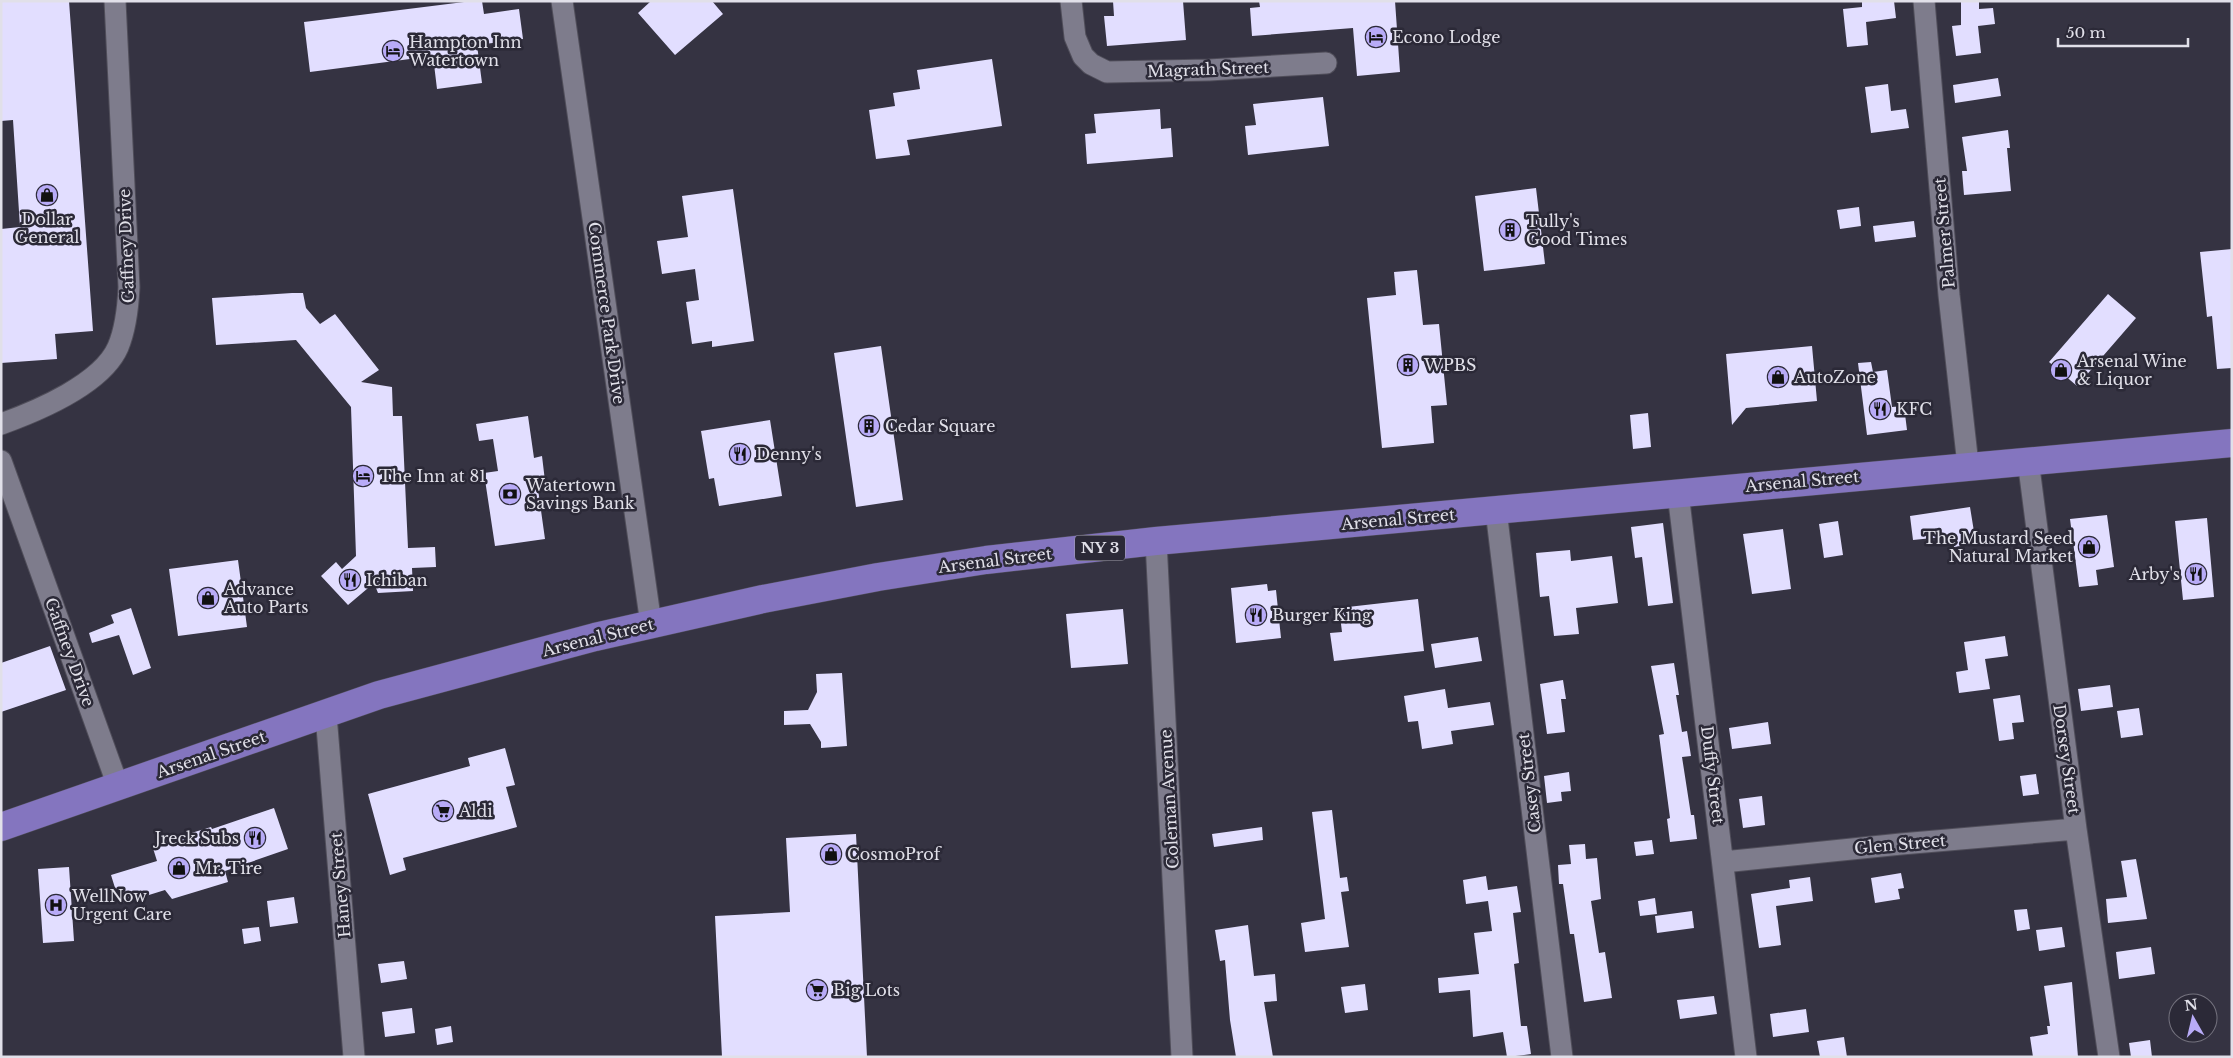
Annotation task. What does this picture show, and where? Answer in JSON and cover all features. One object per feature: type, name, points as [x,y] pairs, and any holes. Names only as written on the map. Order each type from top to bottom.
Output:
[{"type":"highway","name":"Arsenal Street","points":[[1,827],[389,692],[595,637],[762,599],[878,577],[986,560],[1156,541],[2232,442]]},
{"type":"street","name":"Gaffney Drive","points":[[1,424],[67,395],[103,368],[117,349],[127,319],[129,287],[114,1]]},
{"type":"street","name":"Commerce Park Drive","points":[[562,1],[651,624]]},
{"type":"street","name":"Magrath Street","points":[[1071,1],[1076,37],[1083,56],[1092,64],[1107,72],[1209,70],[1326,63]]},
{"type":"street","name":"Palmer Street","points":[[1924,1],[1949,295],[1968,465]]},
{"type":"street","name":"Dorsey Street","points":[[2028,460],[2076,829],[2109,1057]]},
{"type":"street","name":"Gaffney Drive","points":[[1,461],[118,786]]},
{"type":"street","name":"Duffy Street","points":[[1678,493],[1746,1057]]},
{"type":"street","name":"Casey Street","points":[[1496,510],[1562,1057]]},
{"type":"street","name":"Coleman Avenue","points":[[1156,541],[1182,1057]]},
{"type":"street","name":"Haney Street","points":[[324,714],[327,727],[354,1057]]},
{"type":"street","name":"Glen Street","points":[[1724,862],[2076,829]]},
{"type":"building","points":[[1,1],[69,1],[93,331],[55,334],[57,359],[1,363],[1,229],[20,227],[13,120],[1,121]]},
{"type":"building","name":"Hampton Inn Watertown","points":[[482,1],[484,14],[519,9],[523,39],[477,45],[482,83],[437,89],[433,56],[310,72],[304,22]]},
{"type":"building","points":[[651,1],[712,1],[723,14],[675,55],[638,13]]},
{"type":"building","points":[[1113,1],[1183,1],[1186,40],[1107,46],[1104,16],[1114,16]]},
{"type":"building","points":[[1259,1],[1395,1],[1400,72],[1357,76],[1353,28],[1252,36],[1250,8],[1260,7]]},
{"type":"building","points":[[1862,1],[1894,1],[1896,18],[1866,22],[1868,45],[1847,47],[1843,9],[1862,7]]},
{"type":"building","points":[[1961,1],[1979,1],[1979,9],[1993,8],[1995,24],[1978,26],[1981,53],[1956,56],[1952,26],[1961,25]]},
{"type":"building","points":[[992,59],[1002,126],[907,140],[910,155],[876,159],[869,110],[895,106],[893,93],[920,89],[917,70]]},
{"type":"building","points":[[1998,78],[2001,96],[1955,103],[1953,85]]},
{"type":"building","points":[[1888,84],[1891,111],[1906,109],[1909,128],[1871,133],[1865,87]]},
{"type":"building","points":[[1323,97],[1329,146],[1248,155],[1245,126],[1256,125],[1253,104]]},
{"type":"building","points":[[1160,109],[1161,129],[1171,128],[1173,157],[1087,164],[1085,134],[1096,133],[1094,114]]},
{"type":"building","points":[[2008,130],[2010,148],[2007,148],[2011,191],[1964,195],[1962,171],[1967,171],[1962,137]]},
{"type":"building","name":"Tully's Good Times","points":[[1536,188],[1545,264],[1484,271],[1475,196]]},
{"type":"building","points":[[733,189],[754,341],[712,347],[712,341],[692,344],[686,302],[699,300],[695,269],[662,274],[657,241],[688,237],[682,196]]},
{"type":"building","points":[[1859,207],[1861,226],[1840,229],[1837,210]]},
{"type":"building","points":[[1914,221],[1916,237],[1875,242],[1873,226]]},
{"type":"building","points":[[2232,249],[2232,368],[2217,369],[2212,316],[2207,317],[2200,252]]},
{"type":"building","name":"WPBS","points":[[1417,270],[1423,325],[1439,324],[1447,405],[1431,406],[1434,443],[1382,448],[1367,298],[1396,295],[1394,272]]},
{"type":"building","points":[[303,293],[306,308],[320,324],[335,314],[379,370],[361,382],[392,387],[393,416],[402,416],[408,548],[435,547],[436,567],[412,568],[413,591],[378,593],[374,583],[348,605],[321,576],[336,562],[342,569],[356,556],[351,407],[296,340],[216,345],[212,298]]},
{"type":"building","points":[[2108,294],[2136,318],[2077,386],[2049,362]]},
{"type":"building","name":"Cedar Square","points":[[881,346],[903,500],[856,507],[834,353]]},
{"type":"building","points":[[1812,346],[1817,401],[1746,408],[1732,425],[1726,354]]},
{"type":"building","points":[[1871,362],[1873,372],[1887,370],[1892,407],[1904,406],[1907,430],[1867,435],[1858,363]]},
{"type":"building","points":[[1648,413],[1651,447],[1633,449],[1630,415]]},
{"type":"building","points":[[528,416],[534,458],[542,456],[545,481],[537,482],[545,539],[495,546],[484,473],[498,471],[493,439],[479,441],[476,424]]},
{"type":"building","name":"Denny's","points":[[770,420],[782,496],[719,506],[714,478],[709,479],[701,431]]},
{"type":"building","points":[[1970,507],[1976,544],[1954,547],[1952,536],[1913,540],[1910,516]]},
{"type":"building","points":[[2107,515],[2114,567],[2096,570],[2098,585],[2079,587],[2070,519]]},
{"type":"building","name":"Arby's","points":[[2207,518],[2214,597],[2183,600],[2175,521]]},
{"type":"building","points":[[1838,521],[1843,555],[1824,558],[1819,524]]},
{"type":"building","points":[[1663,523],[1673,603],[1648,606],[1642,557],[1635,558],[1631,527]]},
{"type":"building","points":[[1783,529],[1791,589],[1752,594],[1743,534]]},
{"type":"building","points":[[1570,550],[1571,561],[1612,556],[1618,603],[1576,608],[1579,634],[1554,636],[1549,596],[1540,597],[1536,553]]},
{"type":"building","name":"Advance Auto Parts","points":[[238,560],[247,627],[178,636],[169,569]]},
{"type":"building","name":"Burger King","points":[[1267,584],[1268,591],[1276,590],[1281,638],[1236,643],[1231,588]]},
{"type":"building","points":[[1418,599],[1424,651],[1334,661],[1330,633],[1342,632],[1339,608]]},
{"type":"building","points":[[131,608],[151,668],[133,675],[119,635],[92,643],[89,633],[114,623],[111,615]]},
{"type":"building","points":[[1123,609],[1128,664],[1071,668],[1066,614]]},
{"type":"building","points":[[2005,636],[2008,656],[1985,659],[1990,689],[1959,693],[1956,672],[1968,670],[1964,642]]},
{"type":"building","points":[[1478,637],[1482,661],[1435,668],[1431,644]]},
{"type":"building","points":[[50,646],[66,690],[1,712],[1,663]]},
{"type":"building","points":[[1674,663],[1679,695],[1676,695],[1682,732],[1687,731],[1691,756],[1682,757],[1691,815],[1694,815],[1697,839],[1670,842],[1667,819],[1670,818],[1659,735],[1664,734],[1651,666]]},
{"type":"building","points":[[842,673],[847,746],[821,748],[821,742],[810,724],[784,725],[784,711],[808,710],[817,692],[816,674]]},
{"type":"building","points":[[1563,680],[1566,699],[1561,699],[1565,732],[1547,734],[1540,684]]},
{"type":"building","points":[[2110,685],[2113,707],[2081,711],[2078,689]]},
{"type":"building","points":[[1445,689],[1448,708],[1490,702],[1494,725],[1451,731],[1453,744],[1422,749],[1418,721],[1408,722],[1404,696]]},
{"type":"building","points":[[2020,695],[2024,722],[2012,723],[2014,739],[1999,741],[1993,699]]},
{"type":"building","points":[[2139,708],[2143,735],[2121,738],[2117,711]]},
{"type":"building","points":[[1768,722],[1771,744],[1732,749],[1729,728]]},
{"type":"building","name":"Aldi","points":[[505,748],[515,785],[506,787],[517,827],[403,858],[406,870],[390,875],[368,794],[470,766],[468,758]]},
{"type":"building","points":[[1569,772],[1571,791],[1561,792],[1562,801],[1547,803],[1544,776]]},
{"type":"building","points":[[2036,774],[2039,794],[2023,796],[2020,776]]},
{"type":"building","points":[[1762,796],[1765,825],[1743,828],[1739,799]]},
{"type":"building","name":"Mr. Tire","points":[[274,808],[288,849],[225,871],[228,882],[172,899],[165,890],[120,904],[111,875],[157,861],[152,845],[211,827],[212,829]]},
{"type":"building","points":[[1332,810],[1340,878],[1347,877],[1349,891],[1341,892],[1349,947],[1305,952],[1301,923],[1325,919],[1312,812]]},
{"type":"building","points":[[1262,827],[1263,840],[1214,847],[1212,834]]},
{"type":"building","points":[[856,834],[867,1057],[722,1057],[715,916],[790,912],[786,838]]},
{"type":"building","points":[[1652,840],[1654,854],[1636,856],[1634,842]]},
{"type":"building","points":[[1585,844],[1586,859],[1597,858],[1601,899],[1591,901],[1599,953],[1605,952],[1612,998],[1584,1002],[1574,934],[1570,934],[1563,884],[1559,884],[1558,865],[1571,864],[1569,845]]},
{"type":"building","points":[[2136,859],[2147,919],[2108,923],[2106,899],[2127,897],[2121,861]]},
{"type":"building","name":"WellNow Urgent Care","points":[[69,867],[74,941],[43,943],[38,869]]},
{"type":"building","points":[[1901,873],[1904,888],[1898,889],[1900,899],[1875,903],[1871,878]]},
{"type":"building","points":[[1486,876],[1488,890],[1517,886],[1521,912],[1513,913],[1519,963],[1514,964],[1521,1026],[1527,1026],[1531,1054],[1507,1057],[1503,1032],[1473,1037],[1470,990],[1439,993],[1438,978],[1479,974],[1474,933],[1492,931],[1488,901],[1466,904],[1463,880]]},
{"type":"building","points":[[1810,877],[1813,901],[1776,906],[1781,945],[1759,948],[1751,894],[1790,888],[1789,880]]},
{"type":"building","points":[[294,897],[298,923],[270,927],[267,901]]},
{"type":"building","points":[[1655,898],[1657,914],[1640,916],[1638,901]]},
{"type":"building","points":[[2027,909],[2030,929],[2017,931],[2014,910]]},
{"type":"building","points":[[1692,911],[1694,928],[1657,933],[1655,916]]},
{"type":"building","points":[[1248,925],[1254,976],[1275,974],[1277,1001],[1264,1002],[1273,1057],[1236,1057],[1230,1020],[1225,960],[1220,961],[1215,930]]},
{"type":"building","points":[[259,927],[261,941],[244,944],[242,929]]},
{"type":"building","points":[[2062,927],[2065,947],[2039,951],[2036,930]]},
{"type":"building","points":[[2151,947],[2155,974],[2119,979],[2116,952]]},
{"type":"building","points":[[404,961],[407,979],[381,983],[378,964]]},
{"type":"building","points":[[2072,982],[2078,1057],[2033,1057],[2030,1037],[2048,1034],[2047,1026],[2050,1026],[2044,986]]},
{"type":"building","points":[[1365,984],[1368,1010],[1345,1013],[1341,987]]},
{"type":"building","points":[[1714,996],[1717,1014],[1680,1019],[1677,1000]]},
{"type":"building","points":[[412,1008],[415,1033],[385,1037],[382,1012]]},
{"type":"building","points":[[1806,1009],[1809,1032],[1773,1037],[1770,1014]]},
{"type":"building","points":[[451,1026],[453,1042],[437,1045],[435,1029]]},
{"type":"building","points":[[1844,1037],[1847,1057],[1820,1057],[1817,1041]]},
{"type":"building","points":[[2150,1040],[2152,1057],[2131,1057],[2129,1043]]},
{"type":"place","name":"Econo Lodge","points":[[1376,37]]},
{"type":"place","name":"Hampton Inn Watertown","points":[[393,51]]},
{"type":"place","name":"Dollar General","points":[[47,195]]},
{"type":"place","name":"Tully's Good Times","points":[[1510,230]]},
{"type":"place","name":"WPBS","points":[[1408,365]]},
{"type":"place","name":"Arsenal Wine & Liquor","points":[[2061,370]]},
{"type":"place","name":"AutoZone","points":[[1778,377]]},
{"type":"place","name":"KFC","points":[[1880,409]]},
{"type":"place","name":"Cedar Square","points":[[869,426]]},
{"type":"place","name":"Denny's","points":[[740,454]]},
{"type":"place","name":"The Inn at 81","points":[[363,476]]},
{"type":"place","name":"Watertown Savings Bank","points":[[510,494]]},
{"type":"place","name":"The Mustard Seed Natural Market","points":[[2089,547]]},
{"type":"place","name":"Arby's","points":[[2196,574]]},
{"type":"place","name":"Ichiban","points":[[350,580]]},
{"type":"place","name":"Advance Auto Parts","points":[[208,598]]},
{"type":"place","name":"Burger King","points":[[1256,615]]},
{"type":"place","name":"Aldi","points":[[443,811]]},
{"type":"place","name":"Jreck Subs","points":[[255,838]]},
{"type":"place","name":"CosmoProf","points":[[831,854]]},
{"type":"place","name":"Mr. Tire","points":[[179,868]]},
{"type":"place","name":"WellNow Urgent Care","points":[[56,905]]},
{"type":"place","name":"Big Lots","points":[[817,990]]}]
